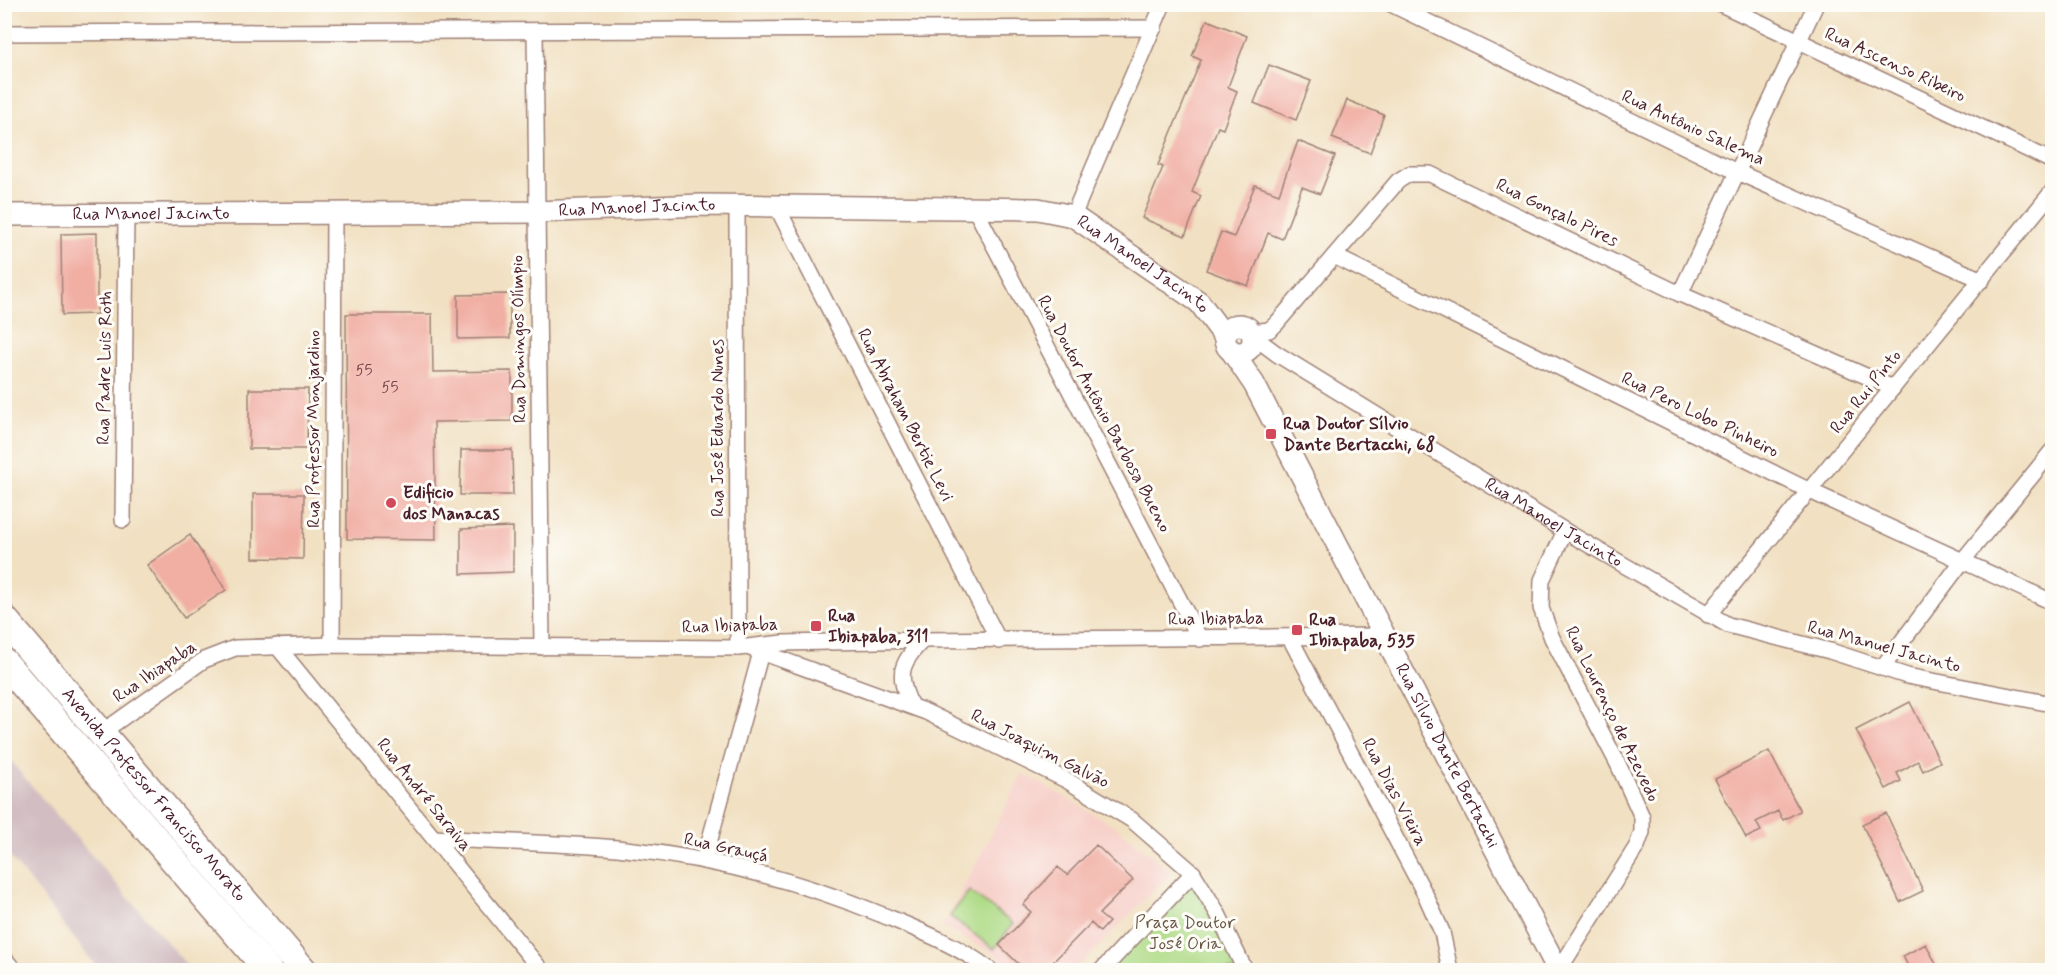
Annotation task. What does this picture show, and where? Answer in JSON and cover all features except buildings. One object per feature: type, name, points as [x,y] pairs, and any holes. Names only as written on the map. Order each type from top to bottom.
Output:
[{"type":"highway","name":"Avenida Professor Francisco Morato","points":[[4,619],[303,970]]},
{"type":"highway","name":"Avenida Professor Francisco Morato","points":[[4,662],[268,970]]},
{"type":"street","points":[[1073,216],[1163,4]]},
{"type":"street","name":"Rua Antônio Salema","points":[[1391,4],[1737,172],[1982,280]]},
{"type":"street","name":"Rua Ascenso Ribeiro","points":[[1721,4],[2052,161]]},
{"type":"street","points":[[1680,294],[1816,4]]},
{"type":"street","points":[[4,33],[1154,27]]},
{"type":"street","name":"Rua Domingos Olímpio","points":[[535,31],[542,647]]},
{"type":"street","name":"Rua Gonçalo Pires","points":[[1244,341],[1269,330],[1276,324],[1398,181],[1418,172],[1430,174],[1680,294],[1893,388]]},
{"type":"street","name":"Rua Rui Pinto","points":[[1708,615],[2052,192]]},
{"type":"street","name":"Rua Manoel Jacinto","points":[[4,215],[537,212],[701,206],[974,207],[1038,209],[1073,216],[1199,302],[1244,341],[1277,354],[1565,531],[1708,615]]},
{"type":"street","name":"Rua José Eduardo Nunes","points":[[704,861],[753,648],[737,207]]},
{"type":"street","name":"Rua Abraham Bertie Levi","points":[[777,207],[999,641]]},
{"type":"street","name":"Rua Doutor Antônio Barbosa Bueno","points":[[974,207],[1200,639]]},
{"type":"street","name":"Rua Professor Monjardino","points":[[332,645],[334,213]]},
{"type":"street","name":"Rua Padre Luis Roth","points":[[123,520],[126,216]]},
{"type":"street","name":"Rua Pero Lobo Pinheiro","points":[[1334,256],[1810,491],[1964,559],[2052,602]]},
{"type":"street","name":"Rua Sílvio Dante Bertacchi","points":[[1244,341],[1254,384],[1559,970]]},
{"type":"street","points":[[1881,668],[1964,559],[2052,451]]},
{"type":"street","name":"Rua Lourenço de Azevedo","points":[[1559,970],[1637,846],[1642,832],[1642,817],[1618,764],[1552,638],[1541,608],[1542,580],[1565,531]]},
{"type":"street","name":"Rua Manuel Jacinto","points":[[1708,615],[1746,631],[1830,651],[1881,668],[1954,687],[2052,705]]},
{"type":"street","name":"Rua Ibiapaba","points":[[101,733],[204,660],[235,648],[332,645],[753,648],[922,640],[1386,636]]},
{"type":"street","name":"Rua Dias Vieira","points":[[1290,638],[1426,896],[1442,932],[1450,970]]},
{"type":"street","points":[[911,706],[903,689],[902,670],[907,655],[922,640]]},
{"type":"street","name":"Rua André Saraiva","points":[[276,646],[541,970]]},
{"type":"street","name":"Rua Joaquim Galvão","points":[[753,648],[911,706],[1068,781],[1132,820],[1193,873],[1217,912],[1245,970]]},
{"type":"street","name":"Rua Grauçá","points":[[435,838],[617,848],[704,861],[780,880],[858,905],[925,932],[977,960],[990,970]]},
{"type":"street","points":[[1102,970],[1193,873]]},
{"type":"street","points":[[4,958],[14,970]]},
{"type":"shaded area","points":[[5,753],[191,970],[99,970],[5,850]]},
{"type":"shaded area","points":[[1023,773],[1116,827],[1172,872],[1075,970],[1014,970],[996,955],[943,927]]},
{"type":"green space","name":"Praça Doutor José Oria","points":[[1192,874],[1243,970],[1103,970]]},
{"type":"green space","points":[[969,891],[1013,924],[994,949],[950,916]]},
{"type":"place","name":"Rua Doutor Sílvio Dante Bertacchi, 68","points":[[1271,434]]},
{"type":"place","name":"Edificio dos Manacas","points":[[391,503]]},
{"type":"place","name":"Rua Ibiapaba, 311","points":[[816,626]]},
{"type":"place","name":"Rua Ibiapaba, 535","points":[[1297,630]]}]
